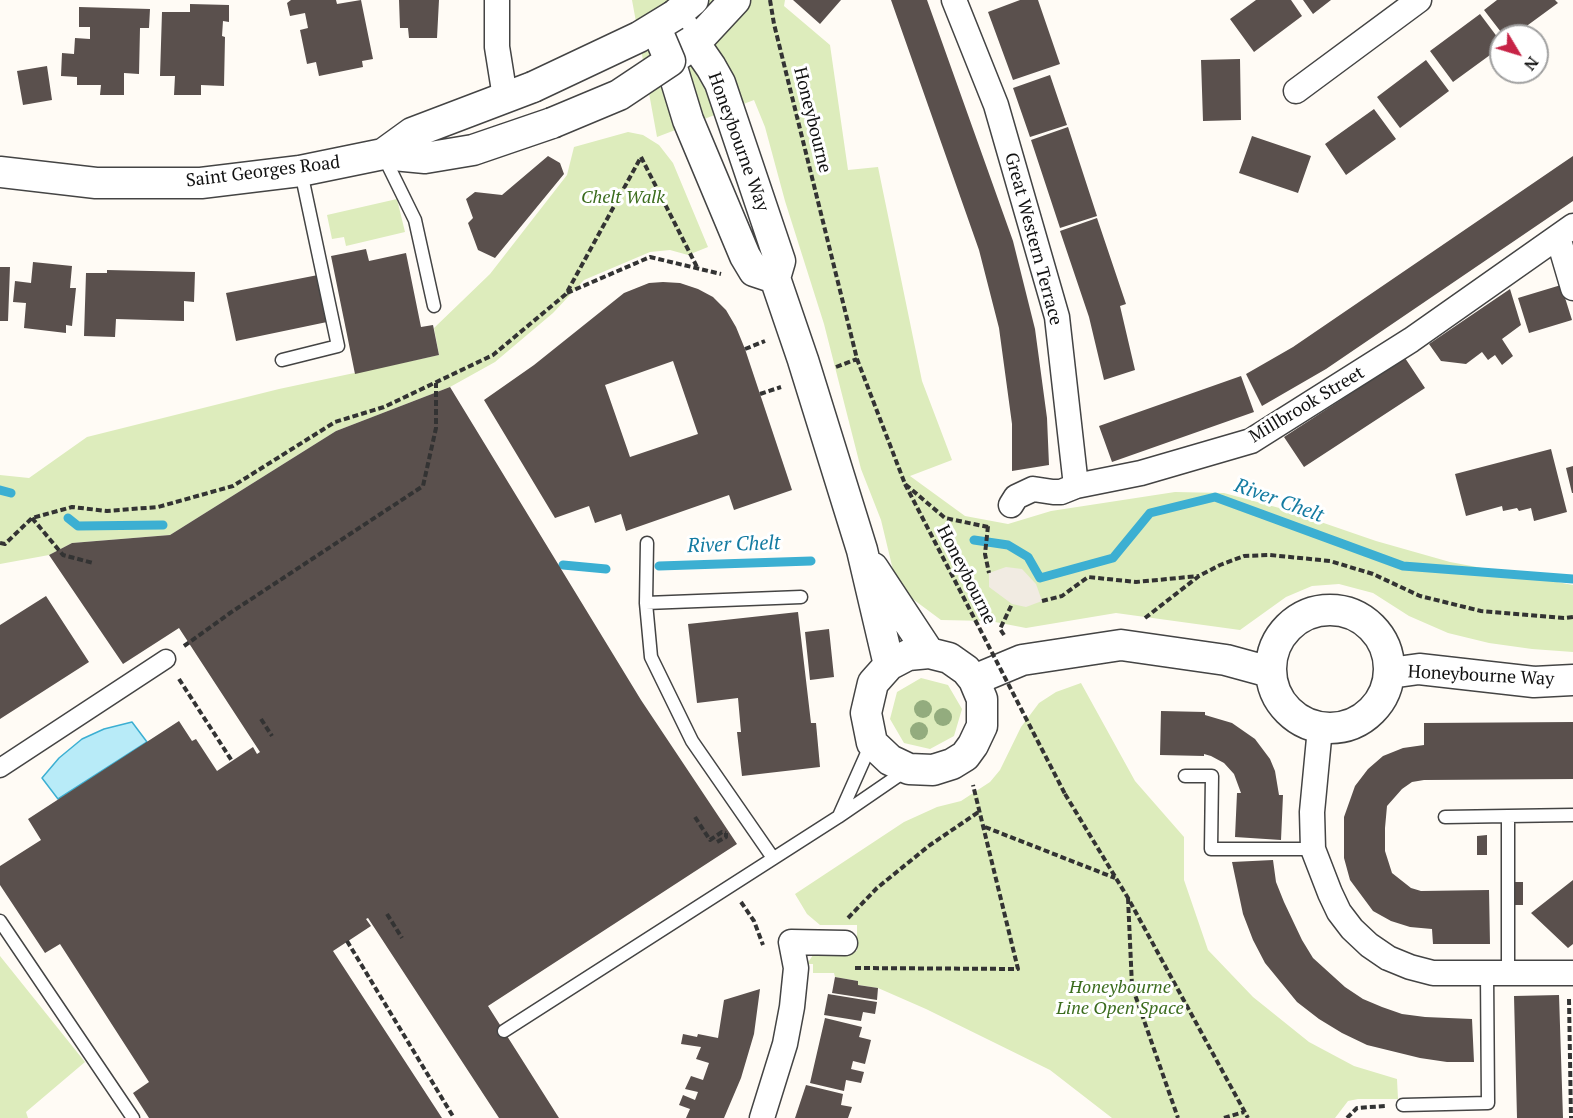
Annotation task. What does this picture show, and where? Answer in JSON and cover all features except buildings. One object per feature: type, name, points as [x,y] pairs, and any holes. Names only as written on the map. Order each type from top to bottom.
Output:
[{"type":"street","points":[[496,0],[497,47],[505,97]]},
{"type":"street","name":"Saint Georges Road","points":[[0,172],[96,183],[201,183],[300,171],[382,154],[425,158],[473,150],[552,123],[619,95],[695,43],[735,0]]},
{"type":"street","name":"Great Western Terrace","points":[[954,0],[996,105],[1057,317],[1076,486]]},
{"type":"street","points":[[1296,91],[1419,0]]},
{"type":"street","name":"Saint Georges Road","points":[[382,154],[412,133],[533,87],[674,14]]},
{"type":"street","name":"Honeybourne Way","points":[[674,14],[720,83],[780,261],[775,278],[817,364],[889,665]]},
{"type":"street","name":"Honeybourne Way","points":[[674,14],[670,61],[688,120],[745,256],[754,271],[775,278]]},
{"type":"street","points":[[1566,232],[1573,288]]},
{"type":"street","name":"Millbrook Street","points":[[1011,505],[1016,497],[1033,489],[1061,492],[1076,486],[1141,473],[1251,441],[1411,340],[1566,232]]},
{"type":"street","name":"Honeybourne Way","points":[[862,550],[929,653]]},
{"type":"street","points":[[1339,610],[1358,617],[1376,631],[1386,649],[1390,673],[1385,693],[1379,703],[1364,718],[1341,728],[1320,728],[1292,715],[1279,700],[1270,672],[1276,644],[1293,622],[1311,612],[1339,610]]},
{"type":"street","points":[[974,680],[1022,660],[1121,645],[1226,660],[1270,672]]},
{"type":"street","points":[[982,726],[982,699],[974,680],[966,670],[949,658],[929,653],[908,656],[889,665],[873,683],[866,713],[872,742],[890,760],[909,768],[933,770],[952,764],[965,756],[1022,660]]},
{"type":"street","points":[[0,768],[166,659]]},
{"type":"street","name":"Honeybourne Way","points":[[1390,673],[1419,669],[1534,682],[1573,680]]},
{"type":"street","points":[[1320,728],[1311,812],[1314,849],[1339,912],[1352,929],[1388,958],[1432,973],[1571,973]]},
{"type":"street","points":[[762,1118],[777,1072],[792,1007],[796,968],[791,942],[839,943]]},
{"type":"lane","points":[[382,154],[415,220],[434,306]]},
{"type":"lane","points":[[282,360],[338,346],[300,171]]},
{"type":"lane","points":[[647,543],[646,603],[651,657],[692,741],[773,858]]},
{"type":"lane","points":[[646,603],[801,597]]},
{"type":"lane","points":[[838,817],[872,742]]},
{"type":"lane","points":[[504,1031],[838,817],[909,768]]},
{"type":"lane","points":[[1185,776],[1212,776],[1211,849],[1314,849]]},
{"type":"lane","points":[[1445,817],[1573,815]]},
{"type":"lane","points":[[1398,1105],[1488,1102],[1508,816]]},
{"type":"lane","points":[[0,921],[133,1118]]},
{"type":"path","name":"Honeybourne","points":[[770,0],[857,359],[905,484],[1065,794],[1128,898],[1248,1118]]},
{"type":"path","points":[[0,543],[5,544],[32,518],[72,507],[106,510],[158,507],[233,486],[335,422],[384,407],[493,355],[566,294],[650,257],[697,268],[641,157],[566,294]]},
{"type":"path","points":[[817,364],[857,359]]},
{"type":"path","points":[[232,761],[166,659],[230,613],[423,486],[436,428],[436,383]]},
{"type":"path","points":[[760,394],[775,389]]},
{"type":"path","points":[[905,484],[945,518],[988,526],[985,554],[988,573]]},
{"type":"path","points":[[32,518],[63,555],[93,563]]},
{"type":"path","points":[[1121,645],[1130,630],[1199,576],[1244,556],[1300,557],[1330,561],[1373,574],[1420,596],[1480,611],[1564,618],[1573,616]]},
{"type":"path","points":[[1042,601],[1062,596],[1088,577],[1136,582],[1199,576]]},
{"type":"path","points":[[261,719],[272,736]]},
{"type":"path","points":[[855,968],[1018,969],[985,827],[965,756]]},
{"type":"path","points":[[839,943],[836,930],[877,888],[930,845],[980,811]]},
{"type":"path","points":[[696,817],[710,840],[722,832],[726,833],[726,837],[717,842]]},
{"type":"path","points":[[985,827],[1117,879]]},
{"type":"path","points":[[730,886],[754,921],[766,953]]},
{"type":"path","points":[[1128,898],[1132,986],[1178,1118]]},
{"type":"path","points":[[387,914],[402,938]]},
{"type":"path","points":[[347,941],[454,1118]]},
{"type":"path","points":[[1571,973],[1571,1118]]},
{"type":"path","points":[[1347,1118],[1357,1108],[1398,1105]]},
{"type":"path","points":[[1224,1118],[1244,1112]]},
{"type":"green space","points":[[632,0],[785,0],[784,6],[830,45],[848,170],[878,167],[922,381],[952,460],[910,476],[965,516],[1008,524],[1051,511],[1175,492],[1224,493],[1283,509],[1376,541],[1450,562],[1573,585],[1573,652],[1489,643],[1448,633],[1409,616],[1373,593],[1339,584],[1312,586],[1286,597],[1240,630],[1116,613],[1026,628],[990,621],[941,620],[906,594],[893,570],[881,520],[861,469],[824,324],[785,201],[765,127],[754,100],[657,137]]},
{"type":"green space","name":"Chelt Walk","points":[[628,132],[643,135],[659,145],[673,163],[708,247],[688,255],[670,250],[650,252],[584,280],[553,313],[495,362],[450,387],[336,431],[170,535],[72,543],[49,555],[0,564],[0,475],[29,478],[87,437],[279,389],[439,355],[434,328],[490,274],[567,175],[574,147]]},
{"type":"green space","points":[[397,199],[405,232],[346,246],[344,237],[332,239],[327,215]]},
{"type":"green space","points":[[921,678],[948,685],[962,709],[954,736],[930,749],[904,743],[890,719],[897,692]]},
{"type":"green space","name":"Honeybourne Line Open Space","points":[[1081,683],[1135,781],[1184,837],[1184,880],[1208,950],[1253,997],[1309,1042],[1354,1066],[1397,1079],[1398,1099],[1348,1101],[1335,1118],[1112,1118],[1050,1070],[926,1009],[878,988],[858,985],[858,981],[835,977],[834,973],[813,973],[813,964],[807,964],[813,955],[857,951],[857,925],[820,925],[807,914],[795,894],[904,822],[937,807],[961,801],[990,782],[1000,770],[1021,727],[1039,703],[1056,692]]},
{"type":"green space","points":[[0,956],[85,1062],[26,1112],[28,1118],[0,1118]]},
{"type":"shaded area","points":[[1006,567],[1022,569],[1036,584],[1042,601],[1026,607],[1012,604],[989,587],[989,573]]},
{"type":"water","points":[[132,722],[147,742],[58,799],[42,778],[59,758],[82,739],[104,729]]},
{"type":"waterway","name":"River Chelt","points":[[0,490],[11,493]]},
{"type":"waterway","name":"River Chelt","points":[[974,540],[1008,545],[1028,557],[1040,578],[1113,558],[1150,513],[1215,497],[1403,566],[1573,579]]},
{"type":"waterway","name":"River Chelt","points":[[68,518],[78,526],[163,525]]},
{"type":"waterway","name":"River Chelt","points":[[659,566],[811,561]]},
{"type":"waterway","name":"River Chelt","points":[[563,565],[606,569]]}]
